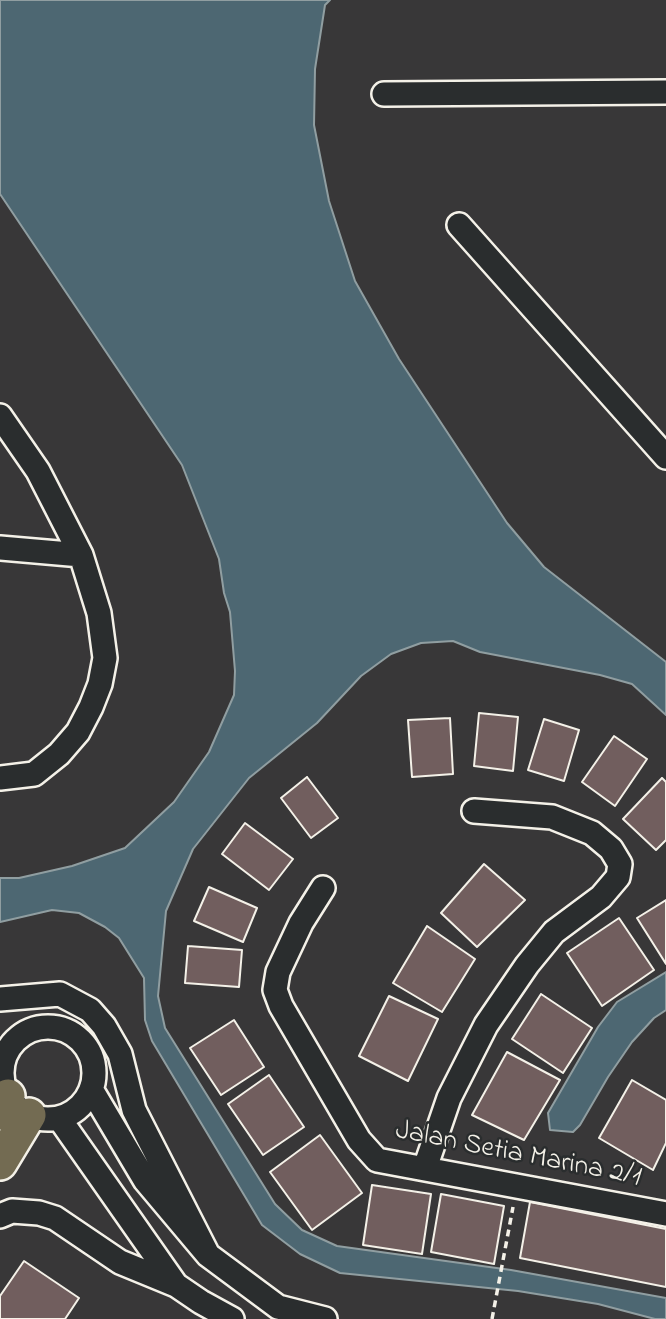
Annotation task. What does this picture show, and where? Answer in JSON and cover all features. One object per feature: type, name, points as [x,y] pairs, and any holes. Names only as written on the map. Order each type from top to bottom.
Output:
[{"type":"highway","points":[[0,1163],[16,1098]]},
{"type":"street","points":[[384,93],[666,92]]},
{"type":"street","points":[[459,225],[666,457]]},
{"type":"street","points":[[0,416],[38,471],[81,555],[100,612],[105,658],[100,684],[91,707],[78,732],[59,754],[34,774],[0,778]]},
{"type":"street","points":[[0,548],[81,555]]},
{"type":"street","points":[[425,1168],[449,1098],[486,1025],[527,965],[554,932],[601,897],[618,877],[620,864],[611,849],[592,833],[552,817],[474,811]]},
{"type":"street","name":"Jalan Setia Marina 2/1","points":[[323,888],[301,923],[278,972],[275,990],[281,1006],[359,1140],[377,1160],[666,1214]]},
{"type":"street","points":[[0,999],[60,994],[90,1010],[104,1027],[120,1054],[134,1110],[208,1255]]},
{"type":"street","points":[[16,1098],[73,1112],[84,1102],[91,1089],[94,1072],[90,1055],[81,1041],[67,1030],[50,1027],[9,1035],[9,1048],[3,1061],[16,1098],[176,1285]]},
{"type":"street","points":[[91,1089],[145,1180],[208,1255],[278,1307],[325,1319]]},
{"type":"street","points":[[0,1216],[12,1211],[39,1213],[55,1218],[120,1262],[176,1285],[232,1319]]},
{"type":"path","points":[[492,1319],[517,1188]]},
{"type":"water","points":[[0,0],[330,0],[325,5],[315,69],[314,125],[329,201],[355,281],[399,359],[507,523],[544,567],[666,662],[666,715],[632,684],[600,675],[480,652],[453,641],[421,643],[391,654],[361,676],[317,723],[249,778],[193,849],[166,911],[158,996],[165,1028],[275,1204],[302,1230],[337,1246],[511,1270],[666,1298],[666,1319],[518,1291],[340,1273],[300,1254],[262,1225],[152,1041],[145,1020],[144,978],[119,938],[79,913],[52,910],[0,922],[0,878],[19,878],[72,866],[125,848],[174,802],[209,752],[234,695],[235,671],[230,612],[219,559],[182,465],[0,194]]},
{"type":"water","points":[[666,972],[666,1010],[654,1018],[632,1042],[580,1125],[573,1132],[550,1130],[548,1113],[598,1027],[617,1002]]},
{"type":"building","points":[[479,713],[518,717],[513,771],[474,766]]},
{"type":"building","points":[[450,718],[453,774],[412,777],[408,720]]},
{"type":"building","points":[[544,719],[579,730],[564,781],[528,770]]},
{"type":"building","points":[[614,736],[647,759],[615,806],[582,782]]},
{"type":"building","points":[[307,777],[338,818],[311,838],[281,798]]},
{"type":"building","points":[[662,778],[666,782],[666,840],[656,850],[623,819]]},
{"type":"building","points":[[245,823],[293,859],[269,890],[222,854]]},
{"type":"building","points":[[484,864],[525,900],[477,947],[441,913]]},
{"type":"building","points":[[209,887],[257,908],[243,942],[194,921]]},
{"type":"building","points":[[666,900],[666,964],[637,918]]},
{"type":"building","points":[[619,918],[654,970],[602,1006],[567,953]]},
{"type":"building","points":[[427,926],[475,959],[442,1012],[393,983]]},
{"type":"building","points":[[188,946],[242,950],[239,987],[185,983]]},
{"type":"building","points":[[541,994],[592,1028],[563,1073],[512,1039]]},
{"type":"building","points":[[389,996],[438,1019],[408,1081],[359,1056]]},
{"type":"building","points":[[234,1020],[264,1067],[221,1095],[190,1048]]},
{"type":"building","points":[[507,1052],[560,1080],[524,1140],[472,1115]]},
{"type":"building","points":[[269,1075],[304,1127],[263,1155],[228,1104]]},
{"type":"building","points":[[632,1080],[666,1100],[666,1143],[653,1170],[599,1138]]},
{"type":"building","points":[[320,1135],[362,1193],[312,1230],[270,1172]]},
{"type":"building","points":[[372,1185],[431,1194],[422,1254],[363,1245]]},
{"type":"building","points":[[441,1194],[504,1206],[494,1264],[431,1252]]},
{"type":"building","points":[[530,1202],[666,1229],[666,1287],[520,1258]]},
{"type":"building","points":[[24,1261],[79,1298],[65,1319],[0,1319],[0,1296]]}]
